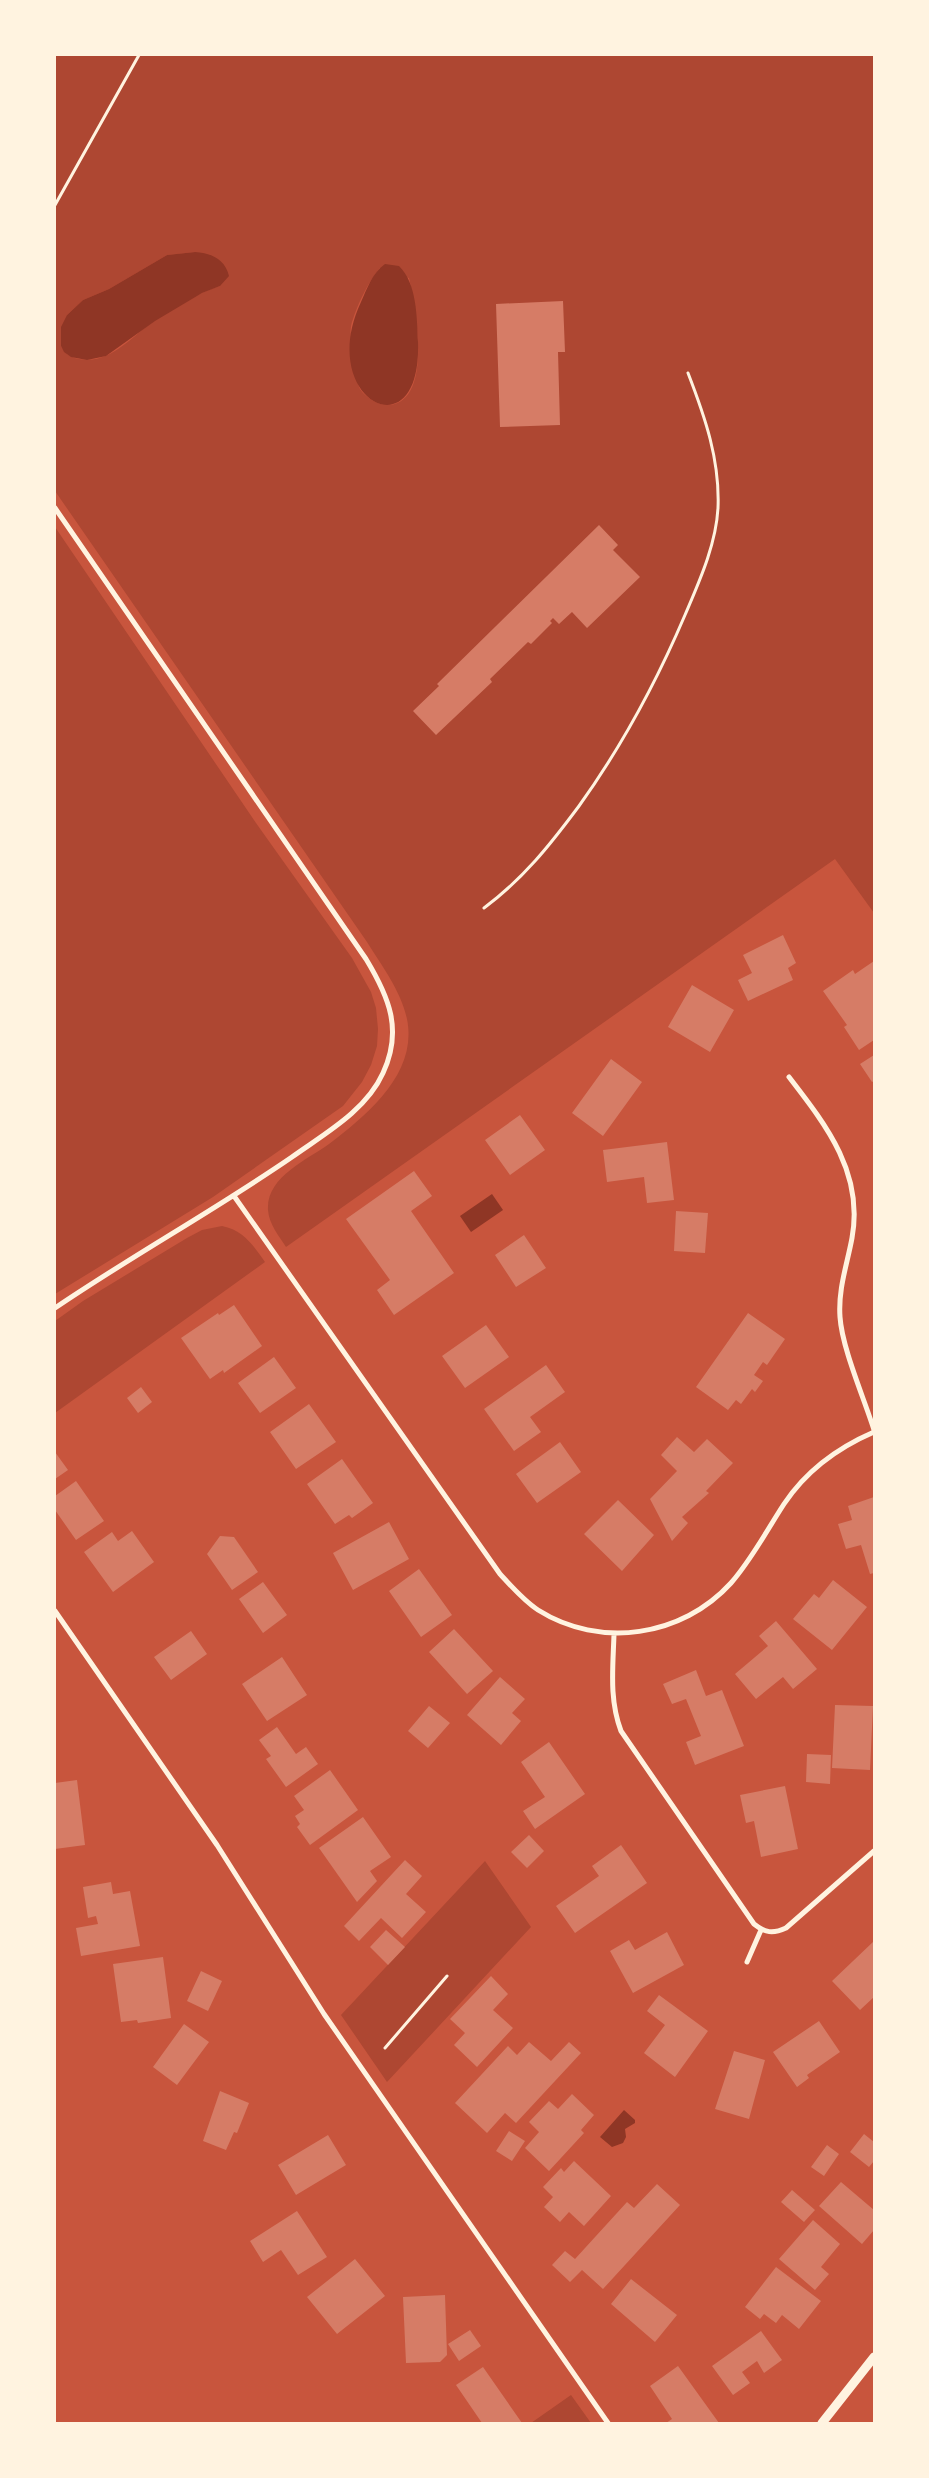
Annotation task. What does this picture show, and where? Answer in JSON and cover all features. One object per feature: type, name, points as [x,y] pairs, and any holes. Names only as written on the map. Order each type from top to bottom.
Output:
[{"type":"street","points":[[55,508],[370,966],[388,999],[392,1016],[392,1047],[376,1086],[347,1117],[234,1196],[146,1248],[55,1308]]},
{"type":"street","points":[[234,1196],[500,1574],[537,1610],[562,1623],[586,1630],[614,1634],[658,1629],[676,1622],[713,1600],[745,1565],[785,1503],[811,1472],[833,1453],[874,1431],[840,1319],[841,1286],[855,1222],[853,1185],[834,1138],[789,1077]]},
{"type":"street","points":[[55,1611],[217,1845],[324,2014],[608,2423]]},
{"type":"street","points":[[614,1634],[612,1694],[614,1712],[621,1731],[744,1913],[761,1930],[771,1933],[786,1928],[874,1851]]},
{"type":"street","points":[[747,1962],[761,1930]]},
{"type":"street","points":[[822,2423],[874,2357]]},
{"type":"path","points":[[55,205],[139,55]]},
{"type":"path","points":[[484,908],[518,881],[540,858],[612,759],[647,698],[699,583],[713,542],[718,509],[718,493],[710,435],[688,373]]},
{"type":"path","points":[[385,2048],[447,1976]]},
{"type":"shaded area","points":[[55,55],[874,55],[874,913],[835,859],[286,1247],[270,1220],[268,1210],[269,1198],[281,1179],[300,1163],[329,1144],[359,1119],[374,1106],[387,1090],[405,1057],[408,1039],[407,1019],[404,1009],[390,979],[367,942],[55,491]],"holes":[[[195,252],[220,286],[203,292],[178,305],[111,354],[90,360],[70,356],[64,351],[61,346],[67,315],[83,300],[109,289],[167,255]],[[380,268],[409,278],[417,329],[417,370],[412,388],[403,400],[389,405],[373,401],[360,389],[351,335],[351,326],[359,303],[371,280]]]},
{"type":"shaded area","points":[[195,252],[217,258],[224,265],[229,276],[220,286],[202,293],[155,321],[106,356],[87,360],[71,357],[64,352],[61,346],[61,327],[67,315],[83,300],[109,289],[167,255]]},
{"type":"shaded area","points":[[385,264],[399,266],[405,273],[413,291],[418,342],[415,377],[404,397],[390,405],[374,401],[360,388],[351,365],[350,336],[361,302],[373,277]]},
{"type":"shaded area","points":[[55,527],[256,823],[352,958],[371,992],[376,1008],[378,1029],[377,1046],[371,1065],[362,1082],[343,1106],[213,1197],[55,1294]]},
{"type":"shaded area","points":[[492,1194],[503,1210],[471,1232],[460,1216]]},
{"type":"shaded area","points":[[222,1226],[242,1235],[252,1244],[265,1262],[55,1413],[55,1321],[83,1301],[187,1238],[202,1230]]},
{"type":"shaded area","points":[[485,1861],[531,1927],[387,2082],[341,2015]]},
{"type":"shaded area","points":[[624,2110],[635,2120],[635,2123],[625,2129],[626,2137],[623,2143],[612,2147],[600,2137]]},
{"type":"shaded area","points":[[571,2395],[591,2423],[531,2423]]},
{"type":"building","points":[[563,301],[565,352],[558,352],[560,425],[500,427],[496,304]]},
{"type":"building","points":[[599,525],[618,545],[613,550],[640,577],[587,628],[572,612],[559,624],[553,618],[550,621],[552,623],[531,644],[528,642],[490,679],[492,682],[436,735],[413,711],[439,686],[437,684]]},
{"type":"building","points":[[783,935],[796,963],[788,968],[793,980],[748,1001],[738,980],[752,973],[743,955]]},
{"type":"building","points":[[874,961],[874,1040],[859,1050],[844,1027],[847,1025],[823,991],[853,970],[855,974]]},
{"type":"building","points":[[692,985],[734,1010],[710,1052],[668,1027]]},
{"type":"building","points":[[874,1055],[874,1081],[872,1082],[860,1064]]},
{"type":"building","points":[[611,1059],[642,1082],[603,1136],[572,1113]]},
{"type":"building","points":[[520,1115],[545,1150],[510,1175],[485,1140]]},
{"type":"building","points":[[667,1142],[674,1200],[647,1203],[644,1177],[607,1182],[603,1150]]},
{"type":"building","points":[[414,1171],[432,1196],[411,1211],[454,1273],[394,1315],[377,1290],[390,1280],[346,1219]]},
{"type":"building","points":[[676,1211],[708,1213],[705,1253],[674,1251]]},
{"type":"building","points":[[524,1235],[546,1268],[516,1287],[495,1255]]},
{"type":"building","points":[[234,1305],[262,1346],[224,1373],[223,1370],[210,1379],[181,1338],[218,1313],[219,1315]]},
{"type":"building","points":[[748,1313],[785,1339],[767,1365],[763,1362],[754,1375],[763,1381],[755,1392],[752,1389],[741,1404],[736,1400],[728,1410],[696,1387]]},
{"type":"building","points":[[486,1325],[509,1357],[465,1388],[442,1356]]},
{"type":"building","points":[[274,1357],[296,1388],[260,1413],[238,1383]]},
{"type":"building","points":[[546,1365],[565,1392],[530,1417],[541,1432],[514,1451],[484,1409]]},
{"type":"building","points":[[141,1387],[152,1402],[138,1413],[127,1398]]},
{"type":"building","points":[[309,1404],[336,1442],[296,1469],[270,1432]]},
{"type":"building","points":[[677,1437],[694,1452],[707,1439],[733,1463],[706,1491],[709,1493],[682,1517],[688,1523],[672,1541],[650,1499],[677,1471],[661,1455]]},
{"type":"building","points":[[560,1442],[581,1472],[537,1503],[516,1474]]},
{"type":"building","points":[[55,1452],[68,1470],[55,1479]]},
{"type":"building","points":[[342,1459],[373,1503],[352,1518],[349,1515],[335,1524],[307,1484]]},
{"type":"building","points":[[76,1481],[104,1521],[76,1540],[55,1510],[55,1496]]},
{"type":"building","points":[[874,1497],[874,1573],[870,1574],[861,1545],[846,1549],[838,1524],[852,1520],[848,1506]]},
{"type":"building","points":[[618,1500],[654,1535],[622,1571],[584,1534]]},
{"type":"building","points":[[389,1522],[409,1559],[353,1590],[333,1553]]},
{"type":"building","points":[[132,1531],[154,1562],[113,1592],[84,1552],[112,1532],[118,1541]]},
{"type":"building","points":[[220,1536],[234,1537],[258,1572],[232,1590],[207,1554]]},
{"type":"building","points":[[419,1569],[452,1615],[421,1637],[389,1591]]},
{"type":"building","points":[[833,1580],[867,1607],[832,1650],[793,1619],[814,1594],[819,1598]]},
{"type":"building","points":[[263,1582],[287,1615],[263,1633],[239,1599]]},
{"type":"building","points":[[776,1621],[817,1669],[793,1689],[783,1677],[756,1699],[735,1674],[768,1646],[759,1636]]},
{"type":"building","points":[[454,1629],[493,1671],[467,1694],[429,1652]]},
{"type":"building","points":[[191,1631],[207,1654],[171,1680],[154,1657]]},
{"type":"building","points":[[282,1657],[307,1695],[267,1721],[242,1684]]},
{"type":"building","points":[[696,1670],[706,1696],[722,1690],[744,1746],[695,1765],[686,1742],[701,1736],[686,1699],[672,1704],[663,1684]]},
{"type":"building","points":[[500,1677],[525,1699],[512,1713],[521,1721],[501,1745],[467,1715]]},
{"type":"building","points":[[835,1705],[873,1706],[870,1770],[832,1768]]},
{"type":"building","points":[[429,1706],[450,1723],[428,1748],[408,1731]]},
{"type":"building","points":[[277,1727],[296,1754],[306,1747],[318,1764],[286,1787],[266,1759],[271,1756],[259,1740]]},
{"type":"building","points":[[549,1742],[585,1794],[535,1829],[523,1811],[545,1797],[521,1762]]},
{"type":"building","points":[[807,1754],[831,1755],[830,1784],[806,1782]]},
{"type":"building","points":[[330,1770],[358,1810],[310,1845],[297,1827],[300,1824],[295,1816],[304,1810],[294,1796]]},
{"type":"building","points":[[77,1780],[85,1845],[55,1849],[55,1783]]},
{"type":"building","points":[[785,1786],[798,1849],[761,1857],[754,1821],[746,1823],[740,1795]]},
{"type":"building","points":[[363,1817],[391,1857],[370,1871],[377,1881],[357,1902],[319,1848]]},
{"type":"building","points":[[529,1835],[544,1851],[527,1868],[511,1852]]},
{"type":"building","points":[[621,1845],[647,1883],[575,1933],[556,1906],[599,1876],[592,1866]]},
{"type":"building","points":[[405,1860],[422,1876],[406,1894],[426,1912],[402,1938],[381,1918],[359,1941],[344,1926]]},
{"type":"building","points":[[111,1882],[113,1894],[130,1891],[140,1946],[81,1956],[76,1928],[98,1924],[96,1916],[88,1918],[83,1887]]},
{"type":"building","points":[[386,1930],[405,1947],[388,1965],[370,1947]]},
{"type":"building","points":[[667,1932],[684,1965],[633,1993],[610,1951],[629,1940],[635,1950]]},
{"type":"building","points":[[874,1941],[874,1997],[860,2010],[832,1981]]},
{"type":"building","points":[[163,1957],[171,2018],[138,2023],[137,2020],[121,2022],[113,1964]]},
{"type":"building","points":[[201,1971],[222,1981],[208,2011],[187,2001]]},
{"type":"building","points":[[491,1976],[508,1994],[493,2010],[513,2028],[477,2067],[454,2045],[465,2033],[450,2019]]},
{"type":"building","points":[[659,1995],[708,2031],[675,2077],[644,2053],[665,2025],[647,2011]]},
{"type":"building","points":[[819,2021],[840,2052],[807,2075],[809,2078],[797,2087],[773,2052]]},
{"type":"building","points":[[184,2024],[209,2042],[177,2085],[153,2067]]},
{"type":"building","points":[[529,2042],[551,2061],[569,2042],[581,2053],[516,2123],[505,2113],[487,2133],[455,2103],[508,2046],[517,2055]]},
{"type":"building","points":[[734,2051],[765,2060],[749,2119],[715,2109]]},
{"type":"building","points":[[220,2091],[249,2103],[237,2133],[234,2132],[226,2150],[203,2141]]},
{"type":"building","points":[[572,2094],[594,2115],[581,2130],[584,2133],[549,2171],[525,2148],[539,2132],[529,2122],[549,2101],[558,2109]]},
{"type":"building","points":[[509,2131],[525,2141],[512,2161],[496,2151]]},
{"type":"building","points":[[864,2134],[874,2142],[874,2161],[869,2167],[850,2152]]},
{"type":"building","points":[[328,2135],[346,2165],[296,2195],[278,2165]]},
{"type":"building","points":[[827,2145],[839,2154],[824,2176],[811,2167]]},
{"type":"building","points":[[574,2161],[611,2196],[584,2226],[569,2212],[560,2222],[544,2207],[553,2197],[543,2187],[561,2168],[564,2172]]},
{"type":"building","points":[[841,2182],[874,2210],[874,2230],[862,2244],[819,2206]]},
{"type":"building","points":[[657,2184],[680,2205],[603,2289],[582,2270],[570,2282],[552,2265],[565,2251],[575,2259],[627,2202],[634,2208]]},
{"type":"building","points":[[792,2190],[815,2210],[804,2222],[781,2202]]},
{"type":"building","points":[[297,2211],[327,2257],[298,2275],[281,2250],[263,2262],[250,2241]]},
{"type":"building","points":[[813,2220],[840,2244],[821,2267],[829,2274],[815,2290],[779,2259]]},
{"type":"building","points":[[355,2259],[385,2296],[337,2334],[307,2297]]},
{"type":"building","points":[[776,2267],[821,2301],[799,2329],[782,2315],[776,2323],[764,2314],[760,2319],[745,2307]]},
{"type":"building","points":[[631,2279],[677,2315],[655,2342],[611,2304]]},
{"type":"building","points":[[445,2295],[447,2355],[440,2362],[406,2363],[403,2297]]},
{"type":"building","points":[[470,2330],[481,2346],[459,2361],[448,2344]]},
{"type":"building","points":[[761,2331],[782,2360],[764,2373],[757,2361],[742,2372],[750,2383],[733,2395],[712,2366]]},
{"type":"building","points":[[678,2366],[719,2423],[666,2423],[672,2419],[650,2386]]},
{"type":"building","points":[[483,2367],[522,2423],[482,2423],[456,2385]]}]
